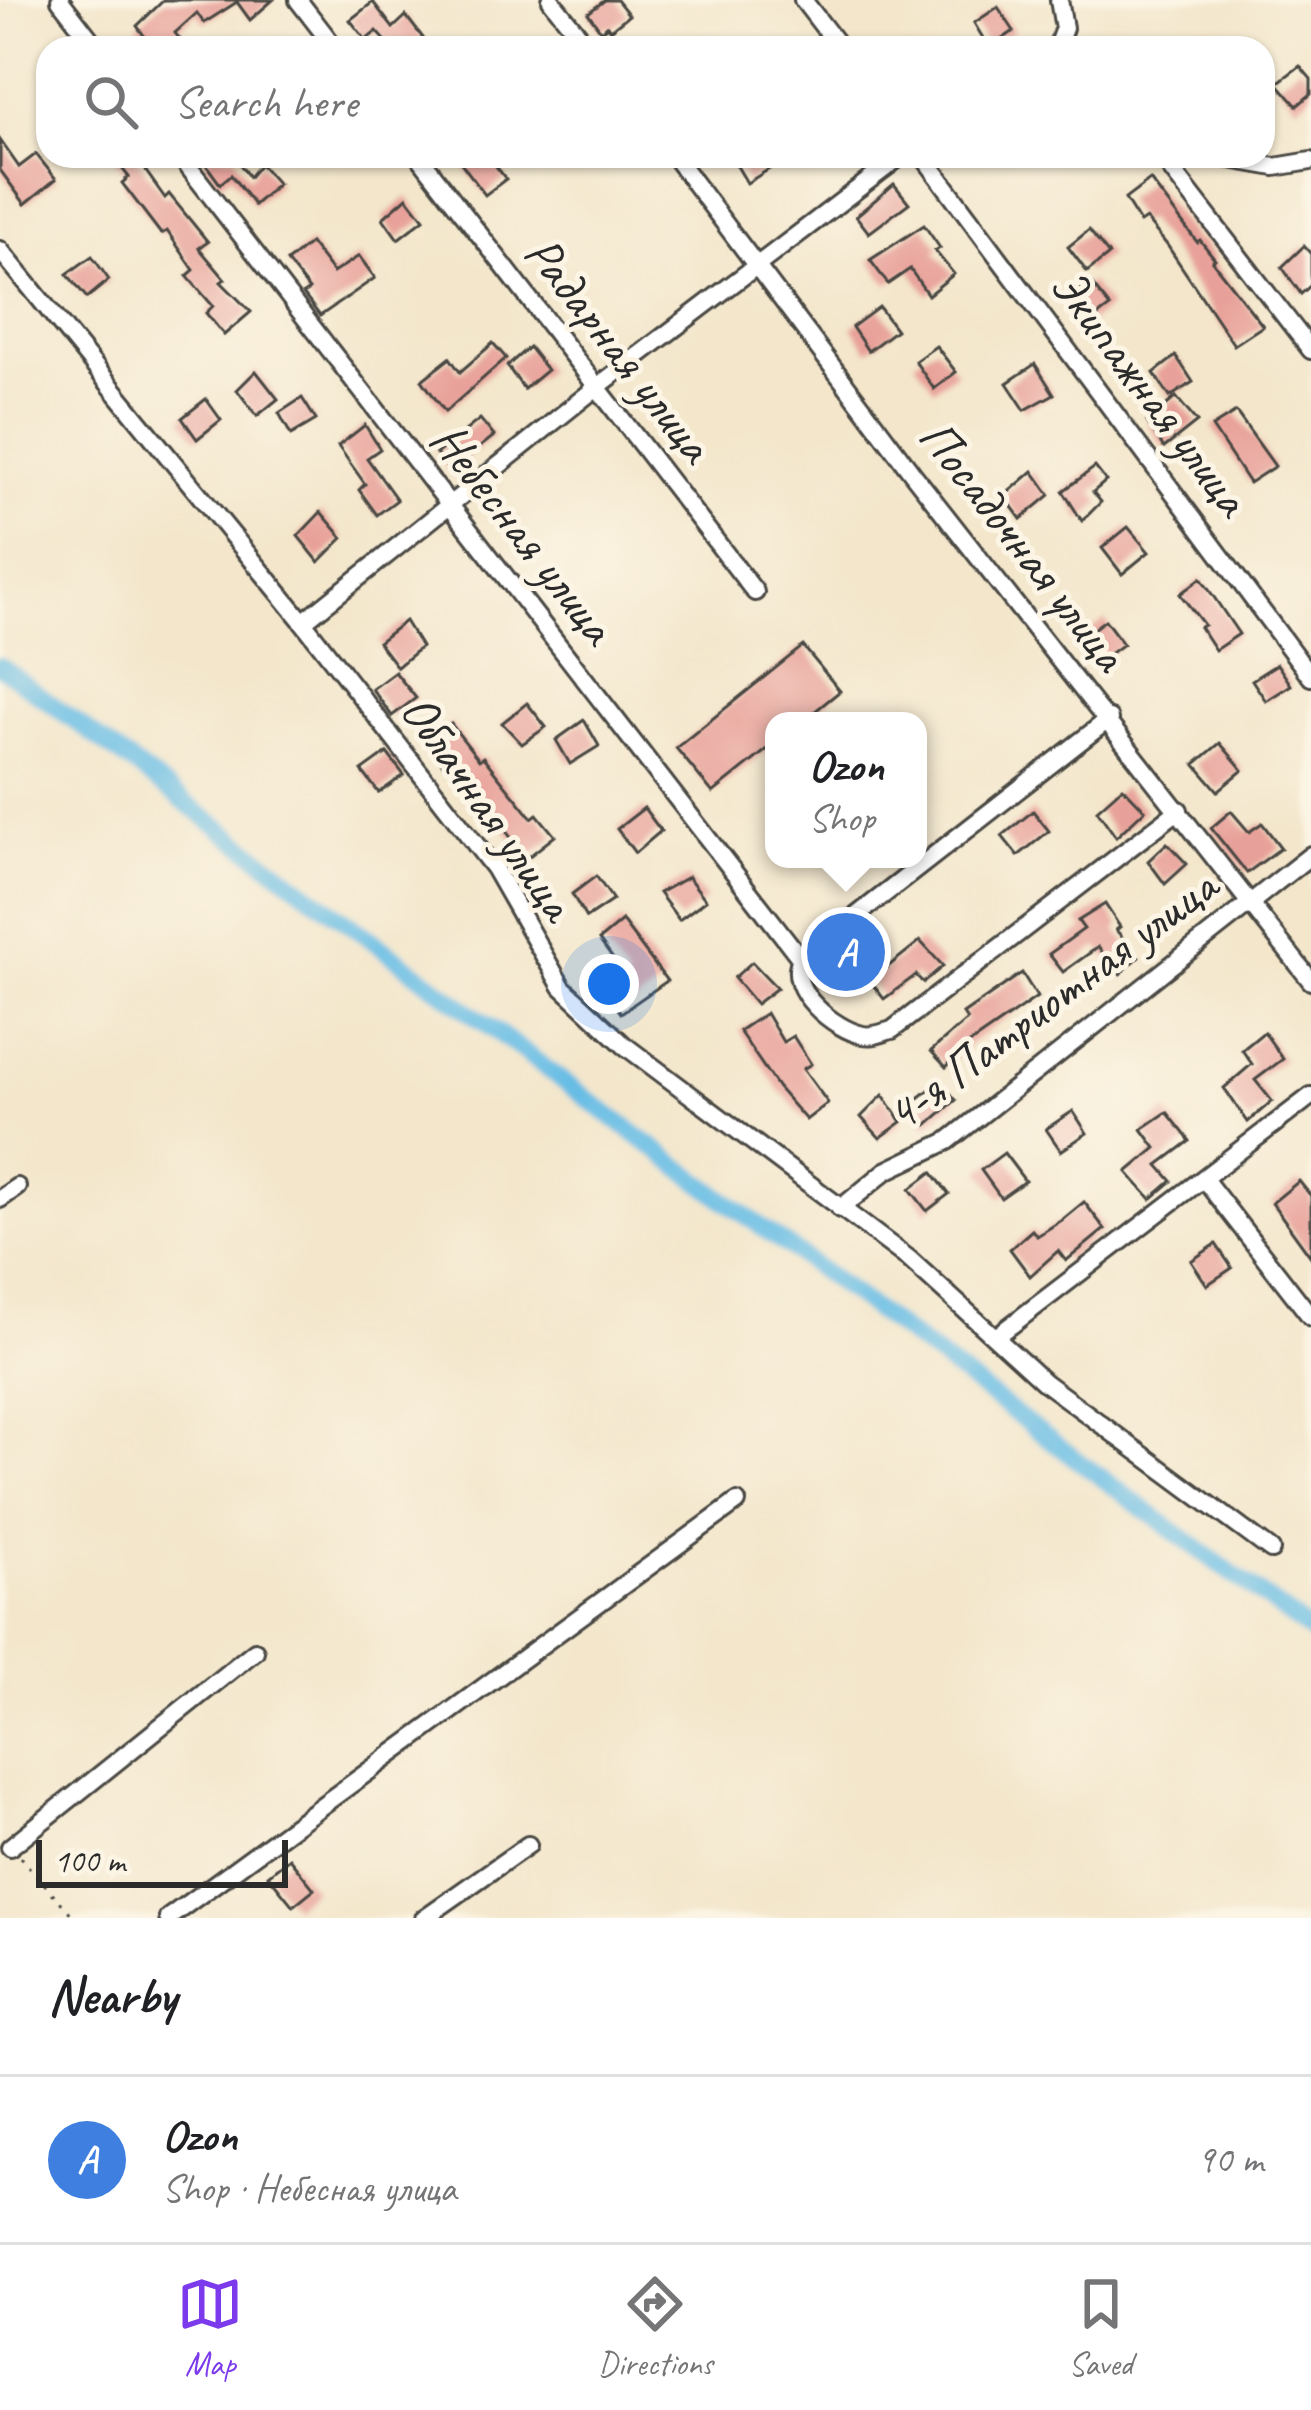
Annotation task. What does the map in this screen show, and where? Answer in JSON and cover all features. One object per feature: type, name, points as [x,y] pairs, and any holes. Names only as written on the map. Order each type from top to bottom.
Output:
[{"type":"street","points":[[60,0],[88,36]]},
{"type":"street","points":[[298,0],[326,36]]},
{"type":"street","points":[[551,0],[580,36]]},
{"type":"street","points":[[803,0],[831,36]]},
{"type":"street","points":[[1059,0],[1061,36]]},
{"type":"street","points":[[1275,167],[1311,161]]},
{"type":"street","name":"Небесная улица","points":[[189,168],[801,959],[795,970],[797,982],[811,1002],[854,1033],[870,1037],[892,1030],[1179,810]]},
{"type":"street","name":"Радарная улица","points":[[427,168],[755,592]]},
{"type":"street","name":"Посадочная улица","points":[[683,168],[913,474],[1311,981]]},
{"type":"street","points":[[303,622],[597,387],[885,168]]},
{"type":"street","name":"Экипажная улица","points":[[932,168],[1311,677]]},
{"type":"street","points":[[1170,168],[1311,350]]},
{"type":"street","name":"Облачная улица","points":[[0,250],[303,622],[494,868],[562,987],[624,1045],[909,1259],[1043,1382],[1271,1550]]},
{"type":"street","points":[[927,861],[1109,719]]},
{"type":"street","name":"4-я Патриотная улица","points":[[840,1210],[886,1171],[948,1141],[1311,855]]},
{"type":"street","points":[[801,959],[918,868]]},
{"type":"street","points":[[997,1336],[1311,1096]]},
{"type":"street","points":[[1204,1179],[1311,1317]]},
{"type":"street","points":[[0,1199],[17,1186]]},
{"type":"street","points":[[168,1918],[737,1502]]},
{"type":"street","points":[[10,1846],[255,1651]]},
{"type":"street","points":[[424,1918],[528,1845]]},
{"type":"path","points":[[10,1846],[75,1918]]},
{"type":"building","points":[[164,0],[273,0],[250,20],[237,2],[204,23],[197,13],[175,33],[177,36],[144,36],[137,26]]},
{"type":"building","points":[[605,0],[617,0],[629,15],[601,31],[588,13]]},
{"type":"building","points":[[373,2],[393,28],[406,16],[421,36],[381,36],[377,31],[363,36],[350,20]]},
{"type":"building","points":[[998,7],[1014,31],[1007,36],[982,36],[974,23]]},
{"type":"building","points":[[1300,66],[1311,79],[1311,94],[1297,106],[1277,83]]},
{"type":"building","points":[[0,140],[19,167],[36,154],[36,168],[47,168],[56,179],[25,204],[0,170]]},
{"type":"building","points":[[122,168],[144,168],[165,198],[169,194],[208,242],[199,248],[225,279],[221,282],[251,312],[224,335],[206,313],[213,306],[187,276],[194,270],[167,231],[161,234],[122,183],[129,177]]},
{"type":"building","points":[[208,168],[243,168],[249,177],[257,168],[264,168],[278,184],[254,205],[231,175],[220,184]]},
{"type":"building","points":[[465,168],[497,168],[506,179],[485,195]]},
{"type":"building","points":[[738,168],[771,168],[747,183]]},
{"type":"building","points":[[1150,180],[1263,326],[1234,345],[1167,245],[1146,219],[1140,223],[1125,199]]},
{"type":"building","points":[[894,184],[909,203],[869,233],[856,216]]},
{"type":"building","points":[[407,197],[424,219],[398,239],[383,218]]},
{"type":"building","points":[[924,225],[940,248],[935,251],[954,274],[928,295],[910,269],[888,284],[870,260]]},
{"type":"building","points":[[1089,230],[1109,255],[1087,272],[1068,247]]},
{"type":"building","points":[[310,243],[333,273],[359,256],[375,278],[320,316],[303,294],[309,290],[287,262]]},
{"type":"building","points":[[1304,246],[1311,254],[1311,285],[1301,294],[1282,267]]},
{"type":"building","points":[[92,256],[109,280],[87,298],[67,274]]},
{"type":"building","points":[[1090,282],[1110,307],[1090,322],[1072,298]]},
{"type":"building","points":[[879,307],[896,330],[868,351],[852,327]]},
{"type":"building","points":[[493,343],[506,358],[445,412],[422,380],[450,358],[460,372]]},
{"type":"building","points":[[936,346],[956,372],[934,389],[915,361]]},
{"type":"building","points":[[529,347],[547,370],[524,389],[507,366]]},
{"type":"building","points":[[1176,356],[1193,382],[1170,397],[1154,373]]},
{"type":"building","points":[[1035,364],[1054,394],[1025,410],[1007,383]]},
{"type":"building","points":[[256,371],[278,399],[257,416],[237,390]]},
{"type":"building","points":[[1176,397],[1197,422],[1164,448],[1147,422]]},
{"type":"building","points":[[302,398],[316,420],[291,435],[279,413]]},
{"type":"building","points":[[206,399],[221,420],[197,439],[182,418]]},
{"type":"building","points":[[1236,412],[1275,466],[1249,483],[1212,427]]},
{"type":"building","points":[[480,419],[494,436],[450,471],[436,454]]},
{"type":"building","points":[[365,425],[380,449],[367,458],[397,500],[377,515],[359,490],[365,484],[338,446]]},
{"type":"building","points":[[1095,467],[1106,481],[1093,492],[1101,502],[1082,521],[1063,491]]},
{"type":"building","points":[[1033,471],[1050,495],[1021,519],[1004,496]]},
{"type":"building","points":[[321,512],[343,538],[319,562],[298,536]]},
{"type":"building","points":[[1128,527],[1149,552],[1122,574],[1102,548]]},
{"type":"building","points":[[1201,578],[1239,634],[1215,650],[1200,627],[1204,625],[1180,594]]},
{"type":"building","points":[[1105,620],[1123,644],[1096,664],[1078,640]]},
{"type":"building","points":[[405,621],[421,647],[397,667],[378,642]]},
{"type":"building","points":[[803,646],[840,691],[814,712],[765,712],[765,751],[713,793],[676,748]]},
{"type":"building","points":[[1277,664],[1291,685],[1266,701],[1252,680]]},
{"type":"building","points":[[395,672],[416,698],[392,716],[372,689]]},
{"type":"building","points":[[527,703],[546,727],[522,744],[502,723]]},
{"type":"building","points":[[584,720],[599,746],[570,764],[556,740]]},
{"type":"building","points":[[451,724],[532,818],[537,814],[555,836],[527,858],[470,791],[453,759],[444,766],[428,744]]},
{"type":"building","points":[[1220,743],[1243,770],[1218,791],[1195,764]]},
{"type":"building","points":[[387,753],[404,775],[379,793],[362,771]]},
{"type":"building","points":[[1123,787],[1145,810],[1116,837],[1097,810]]},
{"type":"building","points":[[644,808],[661,831],[635,853],[617,829]]},
{"type":"building","points":[[1033,811],[1049,831],[1018,856],[1002,836]]},
{"type":"building","points":[[1231,811],[1249,832],[1262,823],[1281,848],[1247,873],[1211,828]]},
{"type":"building","points":[[1167,843],[1187,864],[1165,884],[1148,861]]},
{"type":"building","points":[[596,876],[613,900],[586,918],[572,894]]},
{"type":"building","points":[[688,877],[706,900],[679,920],[659,893]]},
{"type":"building","points":[[1105,904],[1120,927],[1116,930],[1139,957],[1120,974],[1098,947],[1063,972],[1049,954],[1084,929],[1078,921]]},
{"type":"building","points":[[622,921],[667,981],[621,1013],[607,994],[628,979],[599,940]]},
{"type":"building","points":[[920,941],[943,966],[923,983],[916,975],[884,999],[870,981]]},
{"type":"building","points":[[752,962],[777,988],[756,1004],[734,978]]},
{"type":"building","points":[[1022,973],[1037,997],[972,1042],[946,1067],[931,1051],[967,1020],[963,1014]]},
{"type":"building","points":[[766,1013],[783,1042],[793,1036],[811,1064],[803,1069],[828,1103],[806,1120],[739,1031]]},
{"type":"building","points":[[1264,1032],[1283,1059],[1255,1080],[1272,1101],[1248,1122],[1224,1088],[1252,1064],[1242,1050]]},
{"type":"building","points":[[940,1081],[956,1100],[927,1125],[910,1105]]},
{"type":"building","points":[[883,1095],[902,1122],[880,1138],[861,1117]]},
{"type":"building","points":[[1073,1111],[1087,1133],[1061,1151],[1046,1129]]},
{"type":"building","points":[[1167,1112],[1190,1141],[1158,1165],[1172,1181],[1151,1199],[1127,1172],[1156,1148],[1142,1129]]},
{"type":"building","points":[[1004,1153],[1025,1181],[1001,1198],[981,1170]]},
{"type":"building","points":[[932,1172],[949,1194],[927,1211],[910,1189]]},
{"type":"building","points":[[1299,1181],[1311,1196],[1311,1257],[1272,1203]]},
{"type":"building","points":[[1084,1202],[1105,1229],[1066,1261],[1058,1251],[1030,1276],[1010,1249],[1032,1230],[1037,1236]]},
{"type":"building","points":[[1216,1244],[1232,1268],[1207,1285],[1191,1261]]},
{"type":"building","points":[[289,1858],[314,1889],[293,1906],[268,1875]]},
{"type":"waterway","points":[[0,666],[1311,1632]]},
{"type":"place","name":"Ozon","points":[[846,952]]}]
